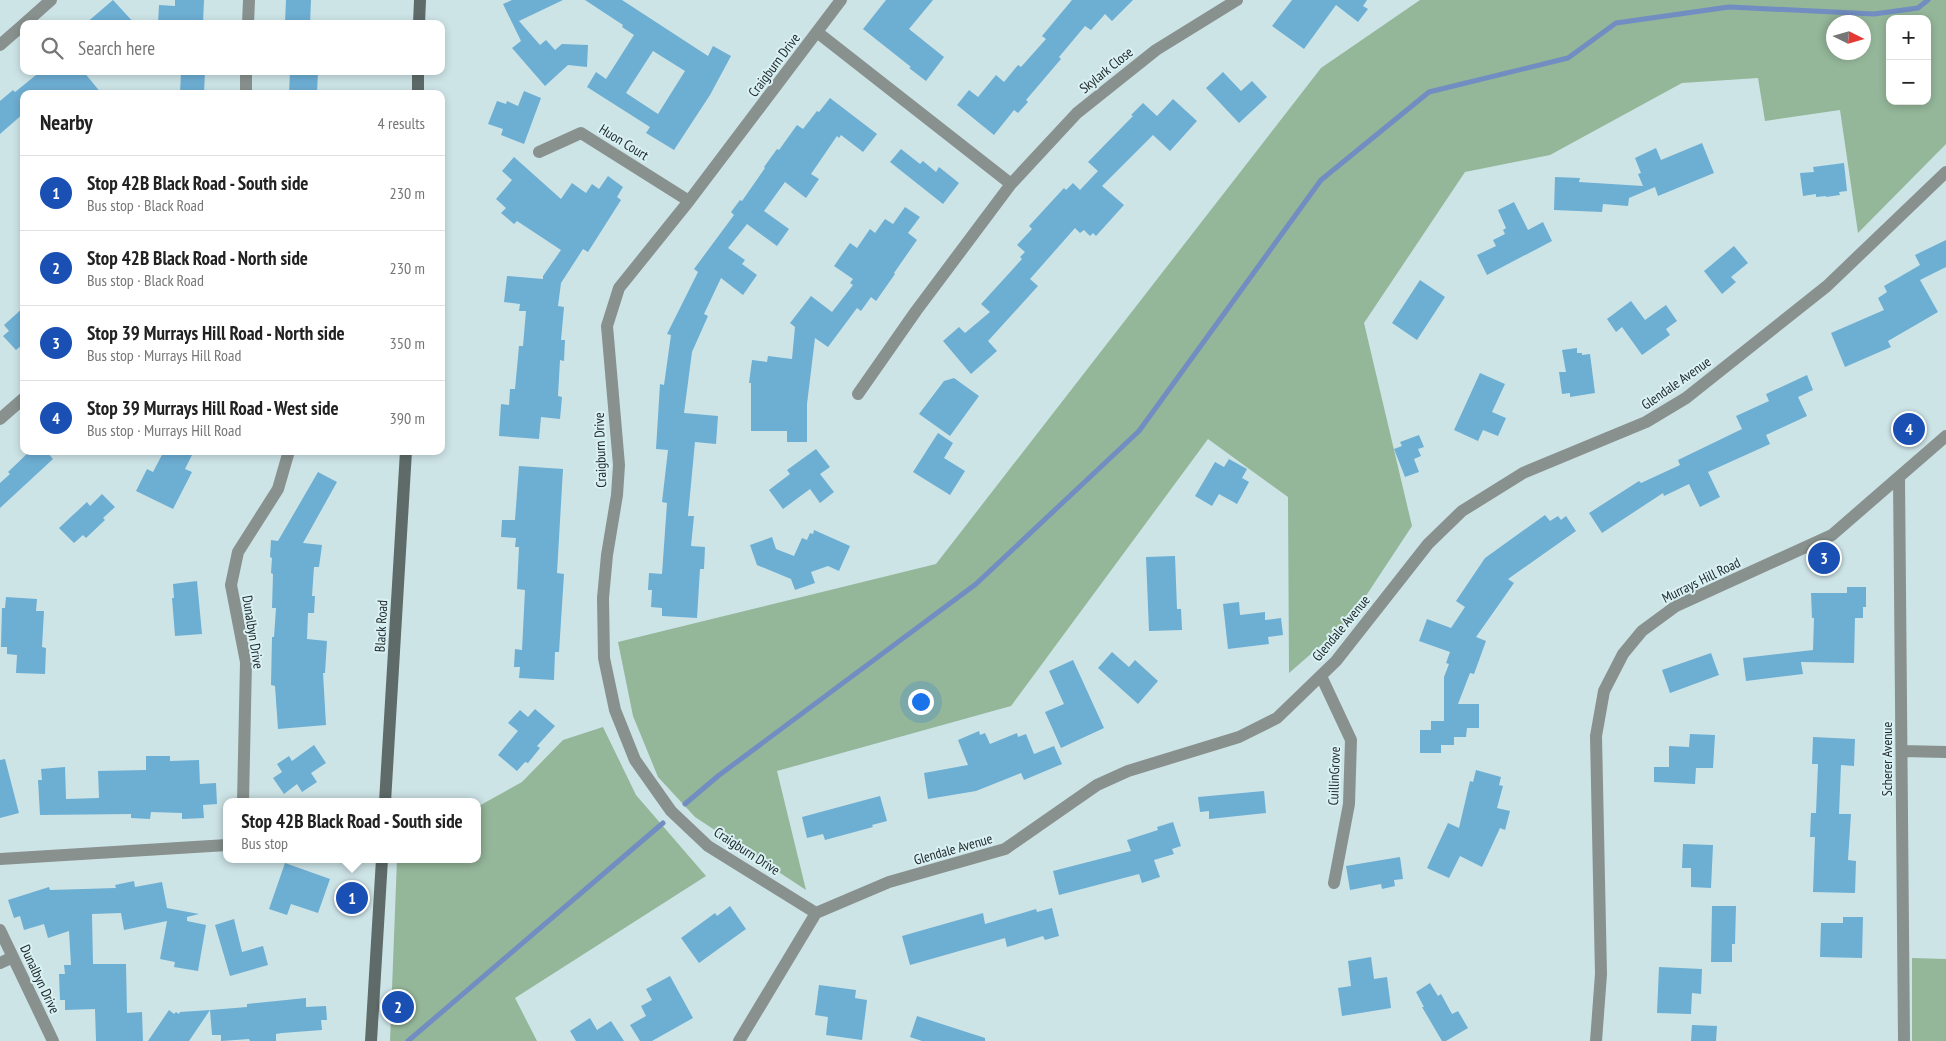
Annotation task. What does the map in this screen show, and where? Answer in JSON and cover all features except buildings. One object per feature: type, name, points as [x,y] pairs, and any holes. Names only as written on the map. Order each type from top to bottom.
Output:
[{"type":"main road","points":[[419,20],[420,0]]},
{"type":"main road","points":[[418,75],[418,90]]},
{"type":"main road","name":"Black Road","points":[[385,798],[406,455]]},
{"type":"main road","points":[[371,1041],[382,863]]},
{"type":"street","points":[[28,20],[51,0]]},
{"type":"street","points":[[248,0],[248,20]]},
{"type":"street","name":"Craigburn Drive","points":[[816,913],[708,846],[671,811],[635,760],[615,710],[604,658],[603,598],[607,555],[617,495],[619,465],[608,326],[619,288],[689,201],[841,0]]},
{"type":"street","name":"Skylark Close","points":[[858,394],[916,311],[1011,184],[1077,113],[1156,50],[1236,0]]},
{"type":"street","points":[[0,45],[20,28]]},
{"type":"street","points":[[817,32],[1011,184]]},
{"type":"street","points":[[246,75],[246,90]]},
{"type":"street","name":"Huon Court","points":[[539,152],[581,133],[689,201]]},
{"type":"street","name":"Glendale Avenue","points":[[816,913],[889,882],[1005,849],[1097,784],[1128,772],[1240,737],[1277,718],[1336,660],[1428,544],[1462,512],[1524,473],[1646,422],[1686,398],[1827,286],[1946,172]]},
{"type":"street","points":[[0,419],[20,402]]},
{"type":"street","name":"Murrays Hill Road","points":[[1596,1041],[1601,974],[1596,736],[1604,691],[1622,654],[1642,631],[1676,606],[1832,536],[1946,436]]},
{"type":"street","name":"Dunalbyn Drive","points":[[243,798],[246,662],[230,585],[238,552],[278,489],[288,455]]},
{"type":"street","name":"Scherer Avenue","points":[[1899,477],[1904,1041]]},
{"type":"street","name":"CuillinGrove","points":[[1321,676],[1351,740],[1349,804],[1334,882]]},
{"type":"street","points":[[1902,751],[1946,752]]},
{"type":"street","points":[[0,859],[223,845]]},
{"type":"street","points":[[745,1039],[816,913]]},
{"type":"street","name":"Dunalbyn Drive","points":[[0,930],[53,1041]]},
{"type":"street","points":[[0,963],[13,957]]},
{"type":"green space","points":[[1420,0],[1946,0],[1946,144],[1858,233],[1840,110],[1765,121],[1758,78],[1682,83],[1550,155],[1465,172],[1364,323],[1412,526],[1350,620],[1289,673],[1288,497],[1208,439],[1011,706],[777,771],[806,890],[695,817],[658,777],[633,716],[618,642],[936,564],[1321,68]]},
{"type":"green space","points":[[603,727],[636,795],[706,876],[515,998],[537,1041],[390,1041],[397,863],[481,863],[481,805],[522,782],[563,740]]},
{"type":"green space","points":[[1912,958],[1946,959],[1946,1041],[1912,1041]]},
{"type":"waterway","points":[[685,804],[718,776],[976,584],[1139,431],[1321,180],[1429,92],[1568,58],[1616,23],[1729,7],[1874,14],[1918,8],[1928,0]]},
{"type":"waterway","points":[[408,1041],[663,823]]},
{"type":"place","name":"Stop 39 Murrays Hill Road - West side","points":[[1909,429]]},
{"type":"place","name":"Stop 39 Murrays Hill Road - North side","points":[[1824,558]]},
{"type":"place","name":"Stop 42B Black Road - South side","points":[[352,898]]},
{"type":"place","name":"Stop 42B Black Road - North side","points":[[398,1007]]}]
